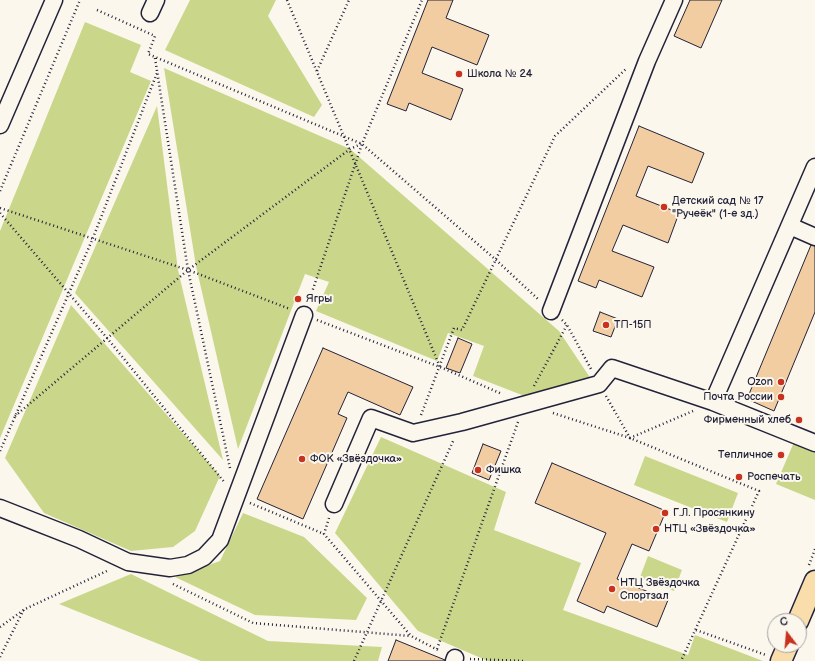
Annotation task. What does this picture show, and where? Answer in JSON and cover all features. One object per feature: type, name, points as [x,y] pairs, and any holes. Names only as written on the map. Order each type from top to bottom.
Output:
[{"type":"main road","points":[[802,613],[814,587]]},
{"type":"street","points":[[0,125],[54,0]]},
{"type":"street","points":[[551,311],[647,62],[674,0]]},
{"type":"street","points":[[713,402],[815,167]]},
{"type":"street","points":[[790,226],[815,237]]},
{"type":"street","points":[[0,508],[79,540],[128,562],[170,568],[188,565],[204,557],[220,540],[237,498],[304,315]]},
{"type":"street","points":[[334,504],[371,418],[413,433],[462,422],[599,384],[612,368],[713,402],[815,443]]},
{"type":"path","points":[[0,191],[80,0]]},
{"type":"path","points":[[287,0],[346,138],[355,164],[440,367]]},
{"type":"path","points":[[317,71],[349,0]]},
{"type":"path","points":[[304,315],[362,144],[422,0]]},
{"type":"path","points":[[97,10],[155,36],[148,54],[155,58],[362,144],[567,325],[630,438]]},
{"type":"path","points":[[155,58],[188,270],[237,498]]},
{"type":"path","points":[[413,433],[454,328],[462,330],[554,136],[627,69],[647,62]]},
{"type":"path","points":[[0,451],[93,238],[158,72]]},
{"type":"path","points":[[15,416],[188,270],[350,149],[362,144]]},
{"type":"path","points":[[0,208],[188,270],[440,367],[525,404],[630,438],[758,491],[681,661]]},
{"type":"path","points":[[0,213],[107,338],[237,498],[324,534],[411,636]]},
{"type":"path","points":[[170,582],[253,623],[367,631],[411,636],[437,649],[525,404],[567,325]]},
{"type":"path","points":[[630,438],[713,402]]},
{"type":"path","points":[[354,661],[462,422]]},
{"type":"path","points":[[324,534],[334,504]]},
{"type":"path","points":[[0,627],[25,609],[128,562]]},
{"type":"path","points":[[0,657],[25,609]]},
{"type":"path","points":[[696,630],[777,659]]},
{"type":"path","points":[[455,660],[525,661]]},
{"type":"green space","points":[[190,0],[276,0],[268,16],[322,105],[314,117],[165,50]]},
{"type":"green space","points":[[85,22],[141,45],[130,72],[151,81],[0,438],[0,231]]},
{"type":"green space","points":[[164,68],[350,149],[559,331],[593,382],[540,402],[473,376],[484,346],[448,333],[437,361],[316,311],[329,282],[305,274],[238,449],[196,266]]},
{"type":"green space","points":[[157,106],[178,270],[223,460],[75,293]]},
{"type":"green space","points":[[71,305],[220,476],[195,531],[173,547],[131,551],[44,513],[5,458]]},
{"type":"green space","points":[[381,437],[506,492],[494,530],[581,563],[563,610],[688,655],[695,635],[763,661],[488,661],[418,631],[335,533]]},
{"type":"green space","points":[[795,440],[815,448],[815,500],[776,484]]},
{"type":"green space","points":[[645,456],[738,493],[727,522],[634,485]]},
{"type":"green space","points":[[243,513],[304,537],[367,598],[356,620],[255,615],[175,577],[220,561]]},
{"type":"green space","points":[[648,556],[682,570],[674,591],[640,577]]},
{"type":"green space","points":[[131,574],[268,641],[382,647],[378,661],[201,661],[59,604]]},
{"type":"building","points":[[428,0],[453,0],[446,18],[489,35],[477,65],[432,47],[422,73],[463,89],[451,120],[409,103],[406,111],[387,104]]},
{"type":"building","points":[[690,0],[722,0],[701,48],[674,36]]},
{"type":"building","points":[[639,126],[704,153],[692,183],[648,166],[636,196],[679,213],[668,243],[623,225],[612,251],[654,267],[642,297],[599,280],[596,288],[578,281]]},
{"type":"building","points":[[811,245],[815,246],[815,312],[774,411],[747,399]]},
{"type":"building","name":"ТП-15П","points":[[600,312],[618,319],[611,337],[593,331]]},
{"type":"building","points":[[458,338],[472,344],[460,373],[446,368]]},
{"type":"building","name":"ФОК «Звёздочка»","points":[[323,348],[413,387],[400,415],[348,392],[338,414],[347,418],[303,519],[257,499]]},
{"type":"building","points":[[483,444],[501,451],[489,480],[472,473]]},
{"type":"building","points":[[552,463],[666,511],[649,551],[632,544],[617,579],[668,600],[657,627],[607,606],[604,613],[577,601],[606,533],[535,503]]},
{"type":"building","points":[[396,640],[445,660],[445,661],[388,661]]},
{"type":"place","name":"Школа № 24","points":[[459,74]]},
{"type":"place","name":"Детский сад № 17 \"Ручеёк\" (1-е зд.)","points":[[664,207]]},
{"type":"place","name":"Ягры","points":[[298,299]]},
{"type":"place","name":"ТП-15П","points":[[606,325]]},
{"type":"place","name":"Ozon","points":[[781,382]]},
{"type":"place","name":"Почта России","points":[[781,397]]},
{"type":"place","name":"Фирменный хлеб","points":[[799,420]]},
{"type":"place","name":"Тепличное","points":[[781,455]]},
{"type":"place","name":"ФОК «Звёздочка»","points":[[302,459]]},
{"type":"place","name":"Фишка","points":[[478,470]]},
{"type":"place","name":"Роспечать","points":[[739,477]]},
{"type":"place","name":"Г.Л. Просянкину","points":[[665,513]]},
{"type":"place","name":"НТЦ «Звёздочка»","points":[[656,529]]},
{"type":"place","name":"НТЦ Звёздочка Спортзал","points":[[612,589]]}]
